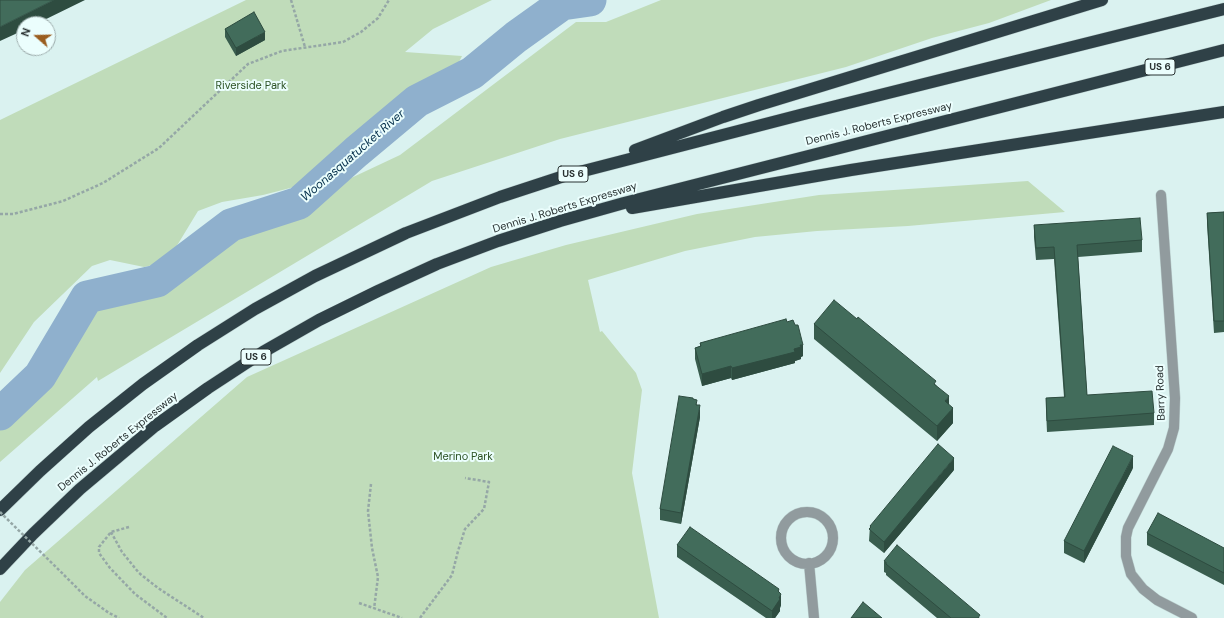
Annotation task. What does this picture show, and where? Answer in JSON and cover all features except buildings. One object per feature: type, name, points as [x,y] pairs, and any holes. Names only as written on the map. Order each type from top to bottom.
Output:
[{"type":"highway","points":[[564,176],[730,115],[1102,0]]},
{"type":"highway","name":"US 6","points":[[0,511],[40,471],[116,406],[143,384],[198,345],[255,309],[315,276],[406,233],[500,196],[564,176],[808,113],[1224,9]]},
{"type":"highway","name":"Dennis J. Roberts Expressway","points":[[0,569],[56,511],[104,468],[161,422],[208,388],[241,366],[319,320],[408,277],[498,241],[560,221],[678,189],[1224,50]]},
{"type":"highway","points":[[560,221],[844,171],[1224,112]]},
{"type":"street","name":"Barry Road","points":[[1161,195],[1175,398],[1174,428],[1168,448],[1128,528],[1126,537],[1126,556],[1131,574],[1143,589],[1154,598],[1192,618]]},
{"type":"street","points":[[806,512],[814,513],[825,519],[833,534],[832,546],[827,554],[818,561],[809,563],[801,562],[790,556],[783,546],[782,538],[785,525],[790,518],[797,514],[806,512]]},
{"type":"street","points":[[809,563],[814,618]]},
{"type":"path","points":[[291,0],[304,47]]},
{"type":"path","points":[[0,214],[13,214],[63,201],[103,183],[158,148],[248,64],[282,51],[343,42],[361,32],[378,18],[389,0]]},
{"type":"path","points":[[420,618],[452,575],[465,529],[484,509],[489,482],[465,478]]},
{"type":"path","points":[[370,484],[368,511],[372,548],[378,576],[374,609]]},
{"type":"path","points":[[0,511],[85,596],[109,613],[119,618]]},
{"type":"path","points":[[129,527],[111,532],[99,547],[100,553],[110,568],[135,594],[168,618]]},
{"type":"path","points":[[111,532],[122,552],[139,573],[158,588],[204,618]]},
{"type":"path","points":[[359,603],[402,618]]},
{"type":"green space","name":"Riverside Park","points":[[246,0],[492,0],[433,29],[405,52],[462,56],[448,84],[420,108],[349,149],[302,185],[263,195],[222,202],[198,211],[167,262],[144,267],[110,260],[92,266],[34,322],[0,373],[0,120]]},
{"type":"green space","points":[[661,0],[1051,0],[989,23],[932,38],[846,67],[560,139],[432,181],[98,381],[97,377],[0,462],[0,413],[66,331],[118,296],[155,279],[215,242],[400,155],[576,22],[606,22]]},
{"type":"green space","name":"Merino Park","points":[[1028,181],[1065,212],[908,226],[817,231],[755,237],[685,251],[588,280],[600,332],[602,331],[636,373],[642,390],[632,473],[659,618],[0,618],[0,602],[25,570],[247,377],[491,267],[566,245],[697,214],[819,195]]},
{"type":"waterway","name":"Woonasquatucket River","points":[[0,414],[40,376],[87,297],[157,281],[231,225],[299,203],[356,152],[417,101],[472,73],[516,37],[562,4],[590,0]]}]
